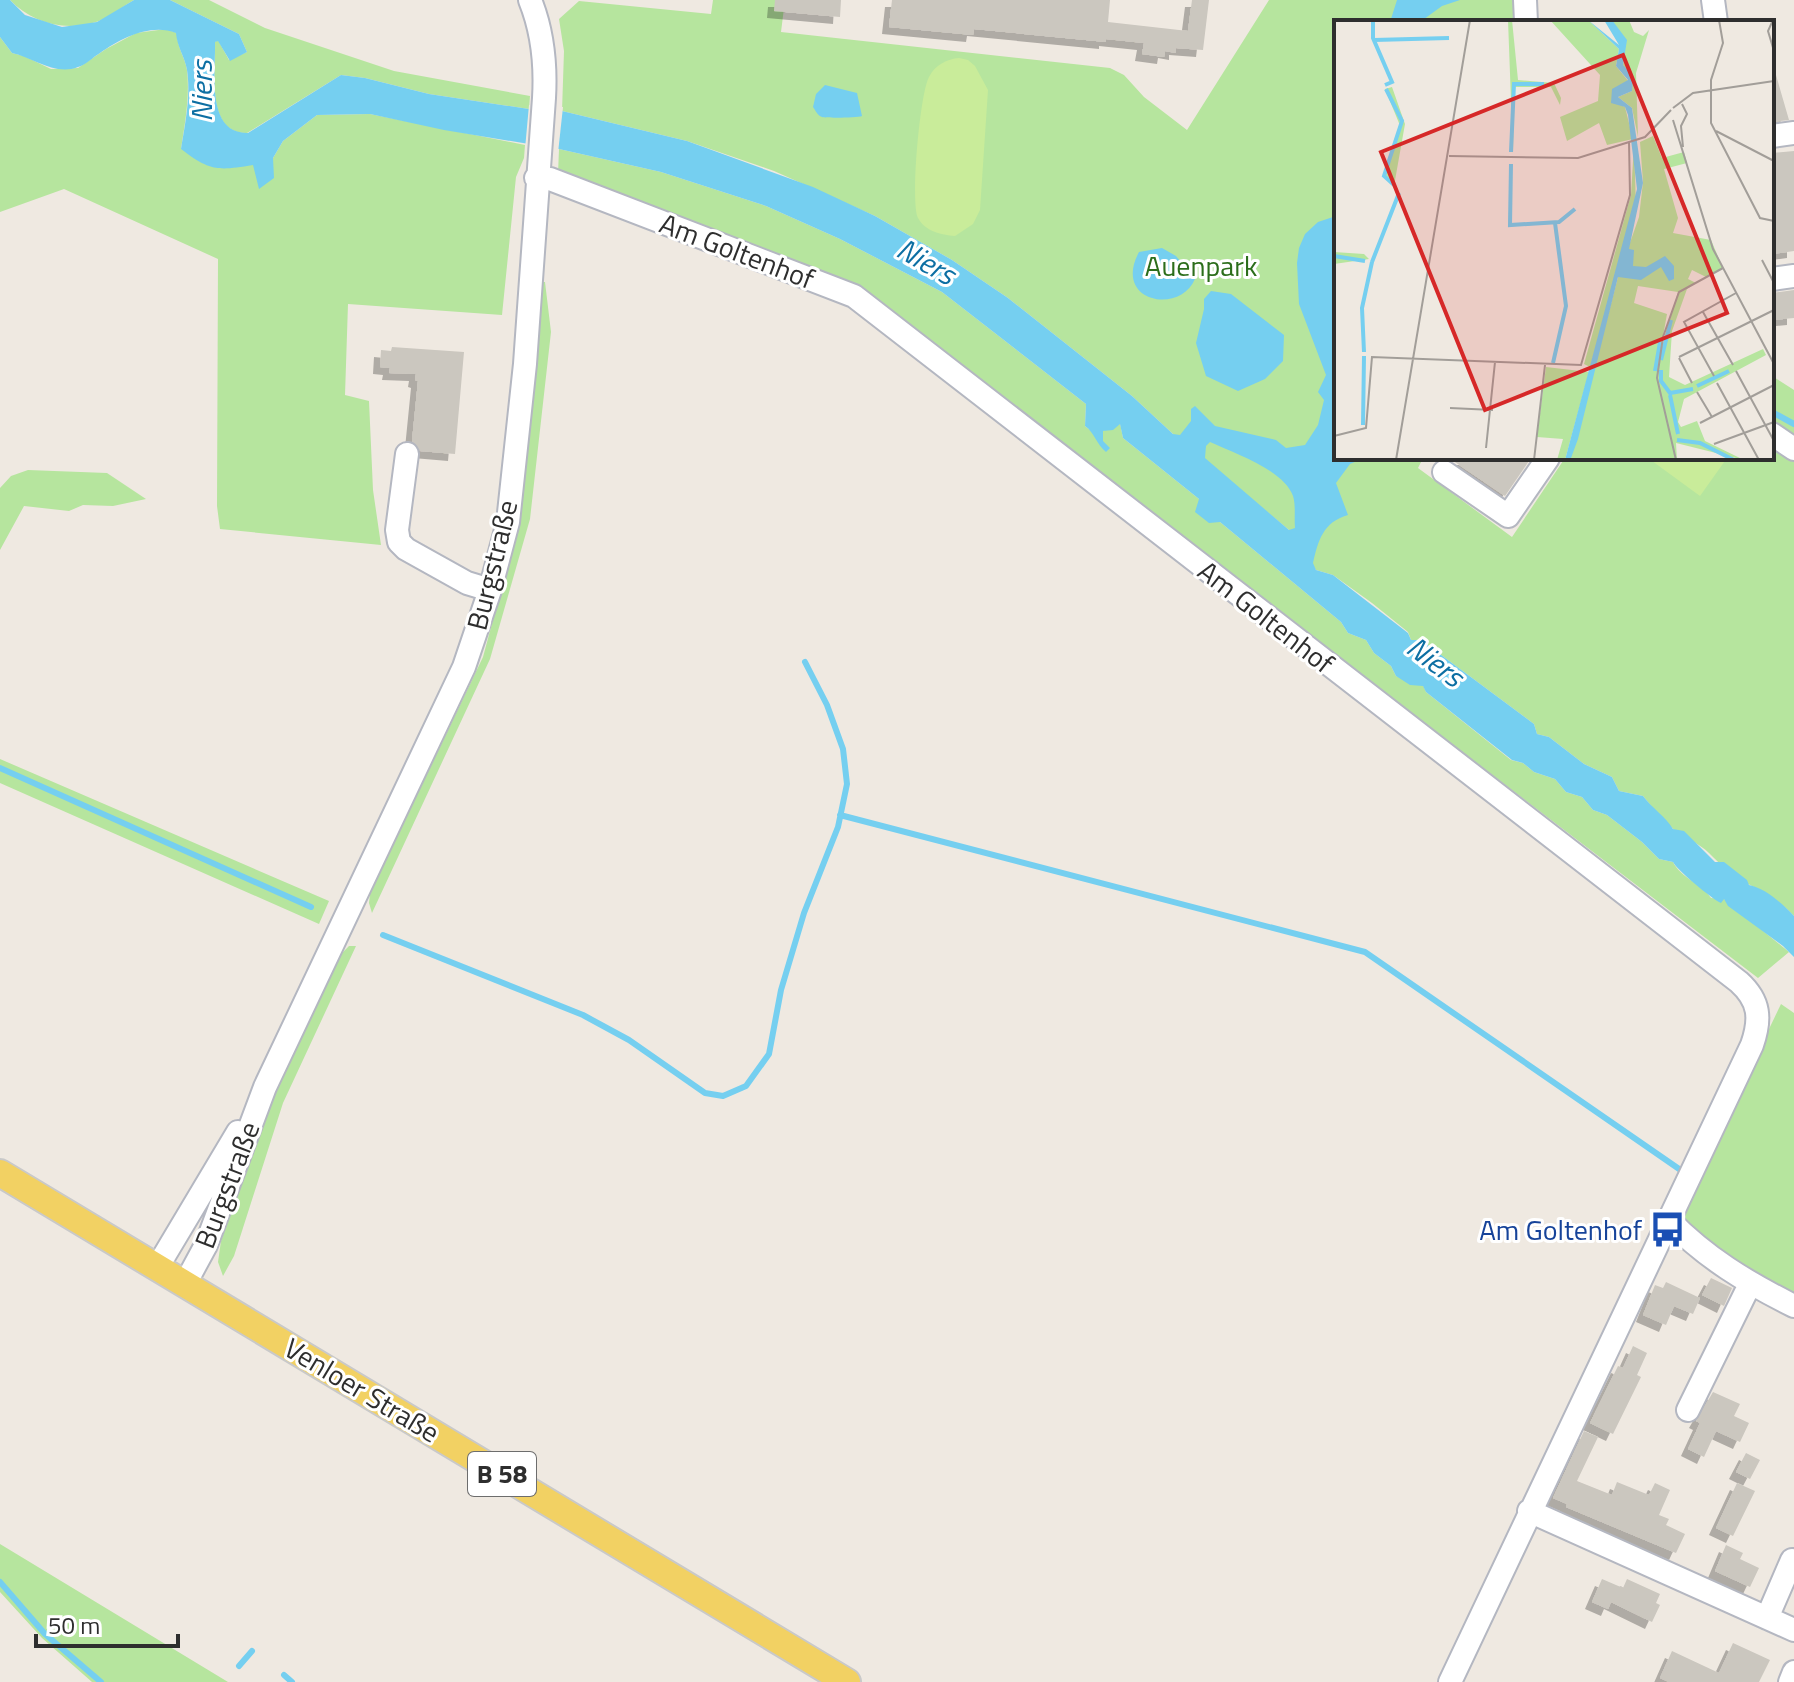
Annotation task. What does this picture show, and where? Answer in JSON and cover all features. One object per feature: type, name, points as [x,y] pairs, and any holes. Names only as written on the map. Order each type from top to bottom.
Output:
[{"type":"main road","name":"Venloer Straße","points":[[0,1173],[847,1682]]},
{"type":"street","name":"Burgstraße","points":[[186,1282],[206,1245],[265,1087],[464,667],[490,590],[510,506],[525,364],[544,98],[543,42],[530,0]]},
{"type":"street","points":[[1525,0],[1526,20]]},
{"type":"street","points":[[1713,0],[1716,20]]},
{"type":"street","points":[[1774,136],[1794,133]]},
{"type":"street","name":"Am Goltenhof","points":[[537,169],[550,179],[854,296],[1739,982],[1755,1000],[1759,1020],[1757,1033],[1450,1682]]},
{"type":"street","points":[[1774,279],[1794,276]]},
{"type":"street","points":[[1774,435],[1794,449]]},
{"type":"street","points":[[407,454],[397,530],[399,542],[467,583],[490,590]]},
{"type":"street","points":[[1444,472],[1508,516],[1547,460]]},
{"type":"street","name":"Burgstraße","points":[[158,1266],[265,1087]]},
{"type":"street","points":[[1669,1220],[1717,1263],[1794,1306]]},
{"type":"street","points":[[1688,1410],[1750,1284]]},
{"type":"street","points":[[1529,1511],[1794,1630]]},
{"type":"street","points":[[1767,1618],[1792,1560]]},
{"type":"street","points":[[1790,1682],[1794,1672]]},
{"type":"green space","points":[[10,0],[134,0],[101,20],[73,26],[39,20]]},
{"type":"green space","points":[[170,0],[209,0],[265,28],[394,71],[530,96],[529,109],[429,94],[341,75],[247,133],[234,131],[224,123],[216,98],[215,42],[218,40],[229,60],[247,52],[239,34]]},
{"type":"green space","name":"Auenpark","points":[[713,0],[785,0],[781,32],[1110,68],[1124,75],[1144,97],[1187,130],[1269,0],[1525,0],[1526,20],[1334,20],[1334,460],[1422,460],[1418,468],[1512,537],[1564,460],[1774,460],[1774,446],[1794,461],[1794,916],[1677,832],[1643,796],[1619,791],[1612,777],[1584,764],[1549,737],[1537,734],[1534,724],[1421,640],[1411,640],[1408,632],[1372,603],[1333,575],[1316,570],[1289,530],[1132,396],[1008,298],[952,260],[875,216],[774,171],[687,141],[562,111],[564,51],[559,19],[579,1],[711,14]]},
{"type":"green space","points":[[166,29],[177,33],[187,70],[181,149],[273,158],[283,141],[317,115],[370,114],[525,145],[524,158],[516,177],[502,315],[348,304],[345,395],[369,401],[373,490],[381,545],[220,529],[217,506],[218,259],[64,189],[0,212],[0,37],[12,53],[51,69],[78,68],[136,33]]},
{"type":"green space","points":[[959,58],[975,66],[988,90],[980,210],[973,224],[955,236],[934,232],[921,222],[915,191],[922,104],[929,77],[938,66]]},
{"type":"green space","points":[[559,149],[661,172],[766,206],[840,239],[942,292],[1086,404],[1085,426],[1103,441],[1103,431],[1120,423],[1123,438],[1199,499],[1220,522],[1341,622],[1348,633],[1366,640],[1374,653],[1391,666],[1396,676],[1423,685],[1426,692],[1511,760],[1555,779],[1566,792],[1582,797],[1593,810],[1607,815],[1659,859],[1673,862],[1711,898],[1724,899],[1789,952],[1758,978],[856,289],[558,174]]},
{"type":"green space","points":[[542,282],[545,282],[551,332],[530,519],[490,659],[372,913],[370,893],[483,657],[519,523]]},
{"type":"green space","points":[[1774,377],[1794,390],[1794,445],[1774,431]]},
{"type":"green space","points":[[1651,460],[1726,460],[1700,496]]},
{"type":"green space","points":[[28,470],[107,473],[146,499],[113,506],[83,505],[69,511],[24,506],[0,550],[0,488],[11,476]]},
{"type":"green space","points":[[0,759],[329,901],[319,924],[0,783]]},
{"type":"green space","points":[[349,946],[356,946],[283,1103],[234,1256],[223,1276],[218,1262],[221,1241],[273,1094],[340,955]]},
{"type":"green space","points":[[1781,1004],[1794,1013],[1794,1298],[1747,1275],[1679,1217]]},
{"type":"green space","points":[[0,1544],[228,1682],[92,1682],[42,1638],[0,1592]]},
{"type":"water","name":"Niers","points":[[0,0],[10,0],[25,15],[62,27],[97,22],[134,0],[170,0],[239,34],[247,52],[230,61],[218,41],[215,42],[216,98],[225,123],[234,131],[248,133],[341,75],[429,94],[562,111],[687,141],[813,187],[875,216],[952,260],[1008,298],[1132,396],[1173,434],[1180,435],[1191,421],[1191,409],[1195,406],[1215,426],[1276,440],[1286,448],[1305,445],[1318,425],[1324,400],[1318,392],[1326,375],[1299,304],[1297,263],[1305,234],[1318,222],[1334,217],[1334,460],[1359,460],[1350,464],[1336,483],[1348,515],[1333,522],[1323,533],[1313,563],[1316,570],[1333,575],[1408,633],[1411,640],[1421,640],[1534,724],[1537,734],[1549,737],[1584,764],[1612,777],[1619,791],[1643,796],[1673,829],[1684,831],[1715,862],[1724,862],[1749,885],[1761,889],[1779,902],[1794,916],[1794,957],[1728,906],[1724,899],[1721,903],[1710,896],[1673,862],[1659,859],[1607,815],[1593,810],[1582,797],[1566,792],[1555,779],[1512,760],[1426,692],[1423,686],[1410,685],[1396,676],[1391,666],[1374,653],[1366,640],[1348,633],[1341,622],[1220,522],[1209,523],[1195,512],[1199,499],[1123,438],[1120,424],[1113,430],[1103,431],[1103,441],[1110,448],[1106,452],[1085,426],[1086,404],[942,292],[840,239],[766,206],[661,172],[559,149],[370,114],[317,115],[283,141],[273,158],[274,178],[259,189],[253,165],[214,168],[181,149],[188,80],[176,33],[157,30],[136,34],[117,42],[84,65],[69,69],[53,68],[12,53],[0,37]],"holes":[[[1210,442],[1269,470],[1288,487],[1294,500],[1295,528],[1289,530],[1205,458],[1206,446]]]},
{"type":"water","points":[[1397,0],[1460,0],[1442,6],[1423,20],[1391,20]]},
{"type":"water","points":[[825,85],[857,93],[862,116],[829,118],[819,115],[813,107],[816,94]]},
{"type":"water","points":[[1162,248],[1176,256],[1195,279],[1187,290],[1176,297],[1151,298],[1141,292],[1134,282],[1133,269],[1139,252]]},
{"type":"water","points":[[1211,291],[1231,294],[1284,335],[1283,361],[1265,379],[1238,391],[1206,376],[1196,343],[1204,299]]},
{"type":"pier","points":[[529,105],[563,107],[558,153],[525,149]]},
{"type":"building","points":[[775,0],[841,0],[840,17],[774,11]]},
{"type":"building","points":[[892,0],[1110,0],[1108,22],[1188,31],[1192,0],[1209,0],[1203,50],[1176,48],[1176,53],[1165,51],[1164,57],[1142,54],[1144,43],[974,29],[973,35],[889,27]]},
{"type":"building","points":[[1774,75],[1776,75],[1789,120],[1774,122]]},
{"type":"building","points":[[1794,151],[1794,251],[1774,254],[1774,153]]},
{"type":"building","points":[[1794,290],[1794,318],[1774,320],[1774,293]]},
{"type":"building","points":[[392,347],[464,352],[455,454],[420,451],[412,441],[418,381],[415,380],[416,374],[389,373],[390,368],[380,367],[381,350],[391,351]]},
{"type":"building","points":[[1452,460],[1530,460],[1505,496]]},
{"type":"building","points":[[1711,1278],[1732,1288],[1724,1306],[1702,1295]]},
{"type":"building","points":[[1666,1282],[1700,1298],[1693,1314],[1674,1306],[1666,1325],[1643,1315],[1655,1285],[1663,1288]]},
{"type":"building","points":[[1633,1346],[1647,1353],[1637,1375],[1641,1377],[1613,1434],[1590,1423],[1618,1366],[1623,1368]]},
{"type":"building","points":[[1713,1392],[1740,1404],[1734,1416],[1749,1423],[1740,1442],[1716,1431],[1704,1457],[1688,1449],[1700,1423],[1696,1421]]},
{"type":"building","points":[[1584,1431],[1598,1437],[1577,1481],[1612,1495],[1617,1482],[1649,1495],[1655,1483],[1670,1490],[1659,1515],[1669,1519],[1666,1525],[1685,1534],[1676,1553],[1566,1507],[1567,1504],[1553,1498]]},
{"type":"building","points":[[1746,1453],[1760,1460],[1750,1479],[1736,1472]]},
{"type":"building","points":[[1737,1483],[1755,1491],[1733,1536],[1716,1528]]},
{"type":"building","points":[[1726,1545],[1743,1553],[1740,1559],[1759,1568],[1750,1587],[1715,1571]]},
{"type":"building","points":[[1602,1579],[1623,1588],[1627,1579],[1660,1594],[1656,1603],[1660,1605],[1652,1622],[1611,1602],[1608,1609],[1592,1602]]},
{"type":"building","points":[[1733,1643],[1770,1660],[1759,1682],[1669,1682],[1660,1678],[1672,1651],[1719,1673]]},
{"type":"waterway","points":[[1774,413],[1794,424]]},
{"type":"waterway","points":[[383,935],[583,1015],[629,1040],[705,1093],[723,1096],[746,1086],[769,1054],[781,990],[804,913],[838,827],[847,784],[843,749],[827,705],[805,662]]},
{"type":"waterway","points":[[0,768],[311,907]]},
{"type":"waterway","points":[[840,815],[1365,952],[1682,1171]]},
{"type":"waterway","points":[[0,1582],[45,1634],[101,1682]]},
{"type":"waterway","points":[[239,1666],[252,1651]]},
{"type":"waterway","points":[[284,1675],[292,1682]]},
{"type":"place","name":"Am Goltenhof","points":[[1668,1230]]}]
